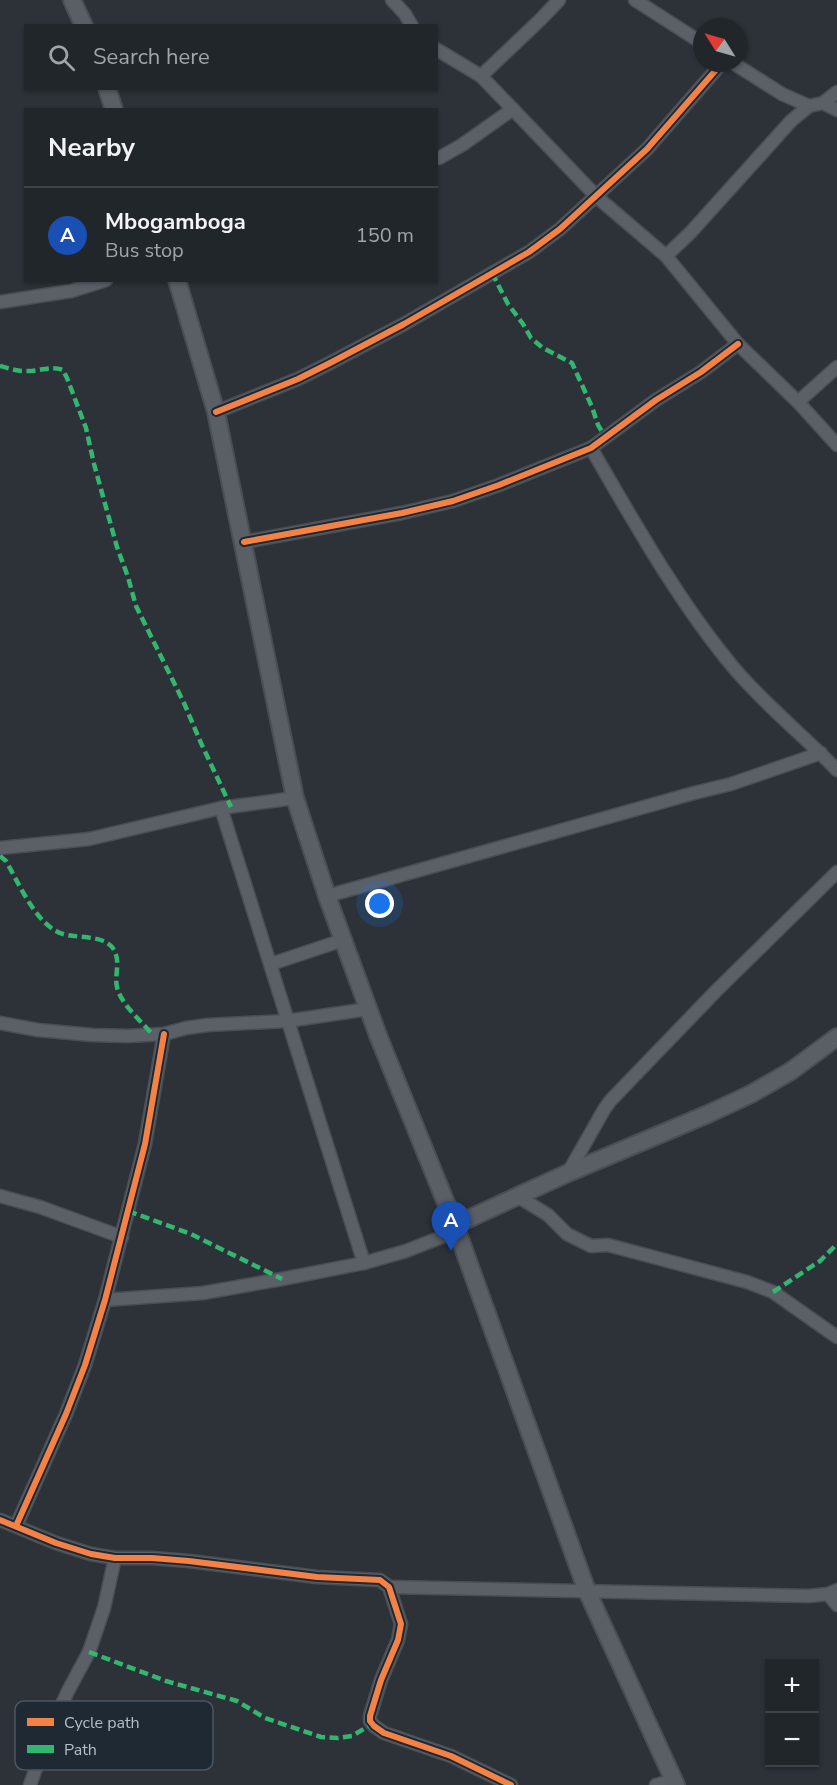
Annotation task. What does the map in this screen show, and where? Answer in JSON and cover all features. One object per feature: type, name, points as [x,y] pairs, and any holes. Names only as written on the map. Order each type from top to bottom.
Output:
[{"type":"main road","points":[[72,0],[83,24]]},
{"type":"main road","points":[[108,90],[113,108]]},
{"type":"main road","points":[[178,282],[216,412],[296,798],[327,896],[368,1009],[456,1228],[587,1591],[675,1783]]},
{"type":"main road","points":[[456,1228],[517,1196],[751,1094],[791,1071],[837,1037]]},
{"type":"street","points":[[392,0],[411,24]]},
{"type":"street","points":[[482,76],[559,0]]},
{"type":"street","points":[[635,0],[693,37]]},
{"type":"street","points":[[438,50],[482,76],[597,197],[666,256],[738,344],[798,402],[837,445]]},
{"type":"street","points":[[216,412],[298,379],[404,324],[529,252],[560,230],[647,149],[714,72]]},
{"type":"street","points":[[747,72],[782,94],[809,106]]},
{"type":"street","points":[[666,256],[699,224],[791,121],[809,106],[823,103],[837,92]]},
{"type":"street","points":[[823,103],[837,110]]},
{"type":"street","points":[[439,158],[462,145],[513,109]]},
{"type":"street","points":[[0,302],[71,291],[100,282]]},
{"type":"street","points":[[244,542],[402,513],[453,501],[499,485],[591,448],[656,400],[708,368],[738,344]]},
{"type":"street","points":[[798,402],[837,367]]},
{"type":"street","points":[[591,448],[649,547],[727,659],[837,770]]},
{"type":"street","points":[[327,896],[731,784],[820,753]]},
{"type":"street","points":[[0,848],[89,839],[221,808],[296,798]]},
{"type":"street","points":[[221,808],[364,1263]]},
{"type":"street","points":[[568,1173],[604,1108],[611,1100],[716,991],[837,872]]},
{"type":"street","points":[[271,964],[343,940]]},
{"type":"street","points":[[0,1023],[38,1030],[128,1036],[164,1034],[208,1025],[287,1022],[368,1009]]},
{"type":"street","points":[[16,1526],[66,1414],[85,1365],[105,1300],[145,1144],[164,1034]]},
{"type":"street","points":[[0,1196],[40,1207],[122,1237]]},
{"type":"street","points":[[517,1196],[548,1215],[567,1234],[591,1246],[608,1245],[747,1282],[773,1292],[837,1337]]},
{"type":"street","points":[[105,1300],[203,1293],[364,1263],[406,1251],[456,1228]]},
{"type":"street","points":[[0,1520],[56,1543],[91,1554],[115,1558],[189,1561],[316,1577],[380,1580],[388,1587],[400,1624],[398,1640],[379,1686],[370,1721],[384,1733],[435,1749],[511,1785]]},
{"type":"street","points":[[63,1701],[89,1652],[104,1608],[115,1558]]},
{"type":"street","points":[[388,1587],[809,1596],[833,1592],[837,1605]]},
{"type":"street","points":[[30,1785],[35,1770]]},
{"type":"street","points":[[656,1785],[675,1783]]},
{"type":"marked path","points":[[492,273],[508,304],[531,338],[543,348],[572,363],[598,425],[606,438]]},
{"type":"marked path","points":[[0,366],[21,371],[54,368],[63,370],[86,428],[117,547],[136,606],[184,703],[231,807]]},
{"type":"marked path","points":[[0,856],[6,861],[34,909],[48,925],[62,934],[93,938],[112,947],[117,957],[116,982],[119,993],[127,1006],[152,1034]]},
{"type":"marked path","points":[[128,1211],[191,1234],[282,1279]]},
{"type":"marked path","points":[[773,1292],[820,1261],[837,1244]]},
{"type":"marked path","points":[[89,1652],[166,1681],[237,1701],[265,1718],[321,1737],[352,1736],[372,1724]]},
{"type":"cycle path","points":[[216,412],[298,379],[330,363],[404,324],[529,252],[560,229],[647,149],[714,72]]},
{"type":"cycle path","points":[[244,542],[402,513],[453,501],[499,485],[591,448],[738,344]]},
{"type":"cycle path","points":[[16,1526],[66,1414],[85,1365],[105,1300],[145,1144],[164,1034]]},
{"type":"cycle path","points":[[0,1520],[56,1543],[91,1554],[115,1558],[189,1561],[317,1577],[380,1580],[389,1587],[401,1624],[398,1640],[381,1680],[370,1721],[384,1733],[451,1756],[511,1785]]},
{"type":"place","name":"Mbogamboga","points":[[451,1251]]}]
